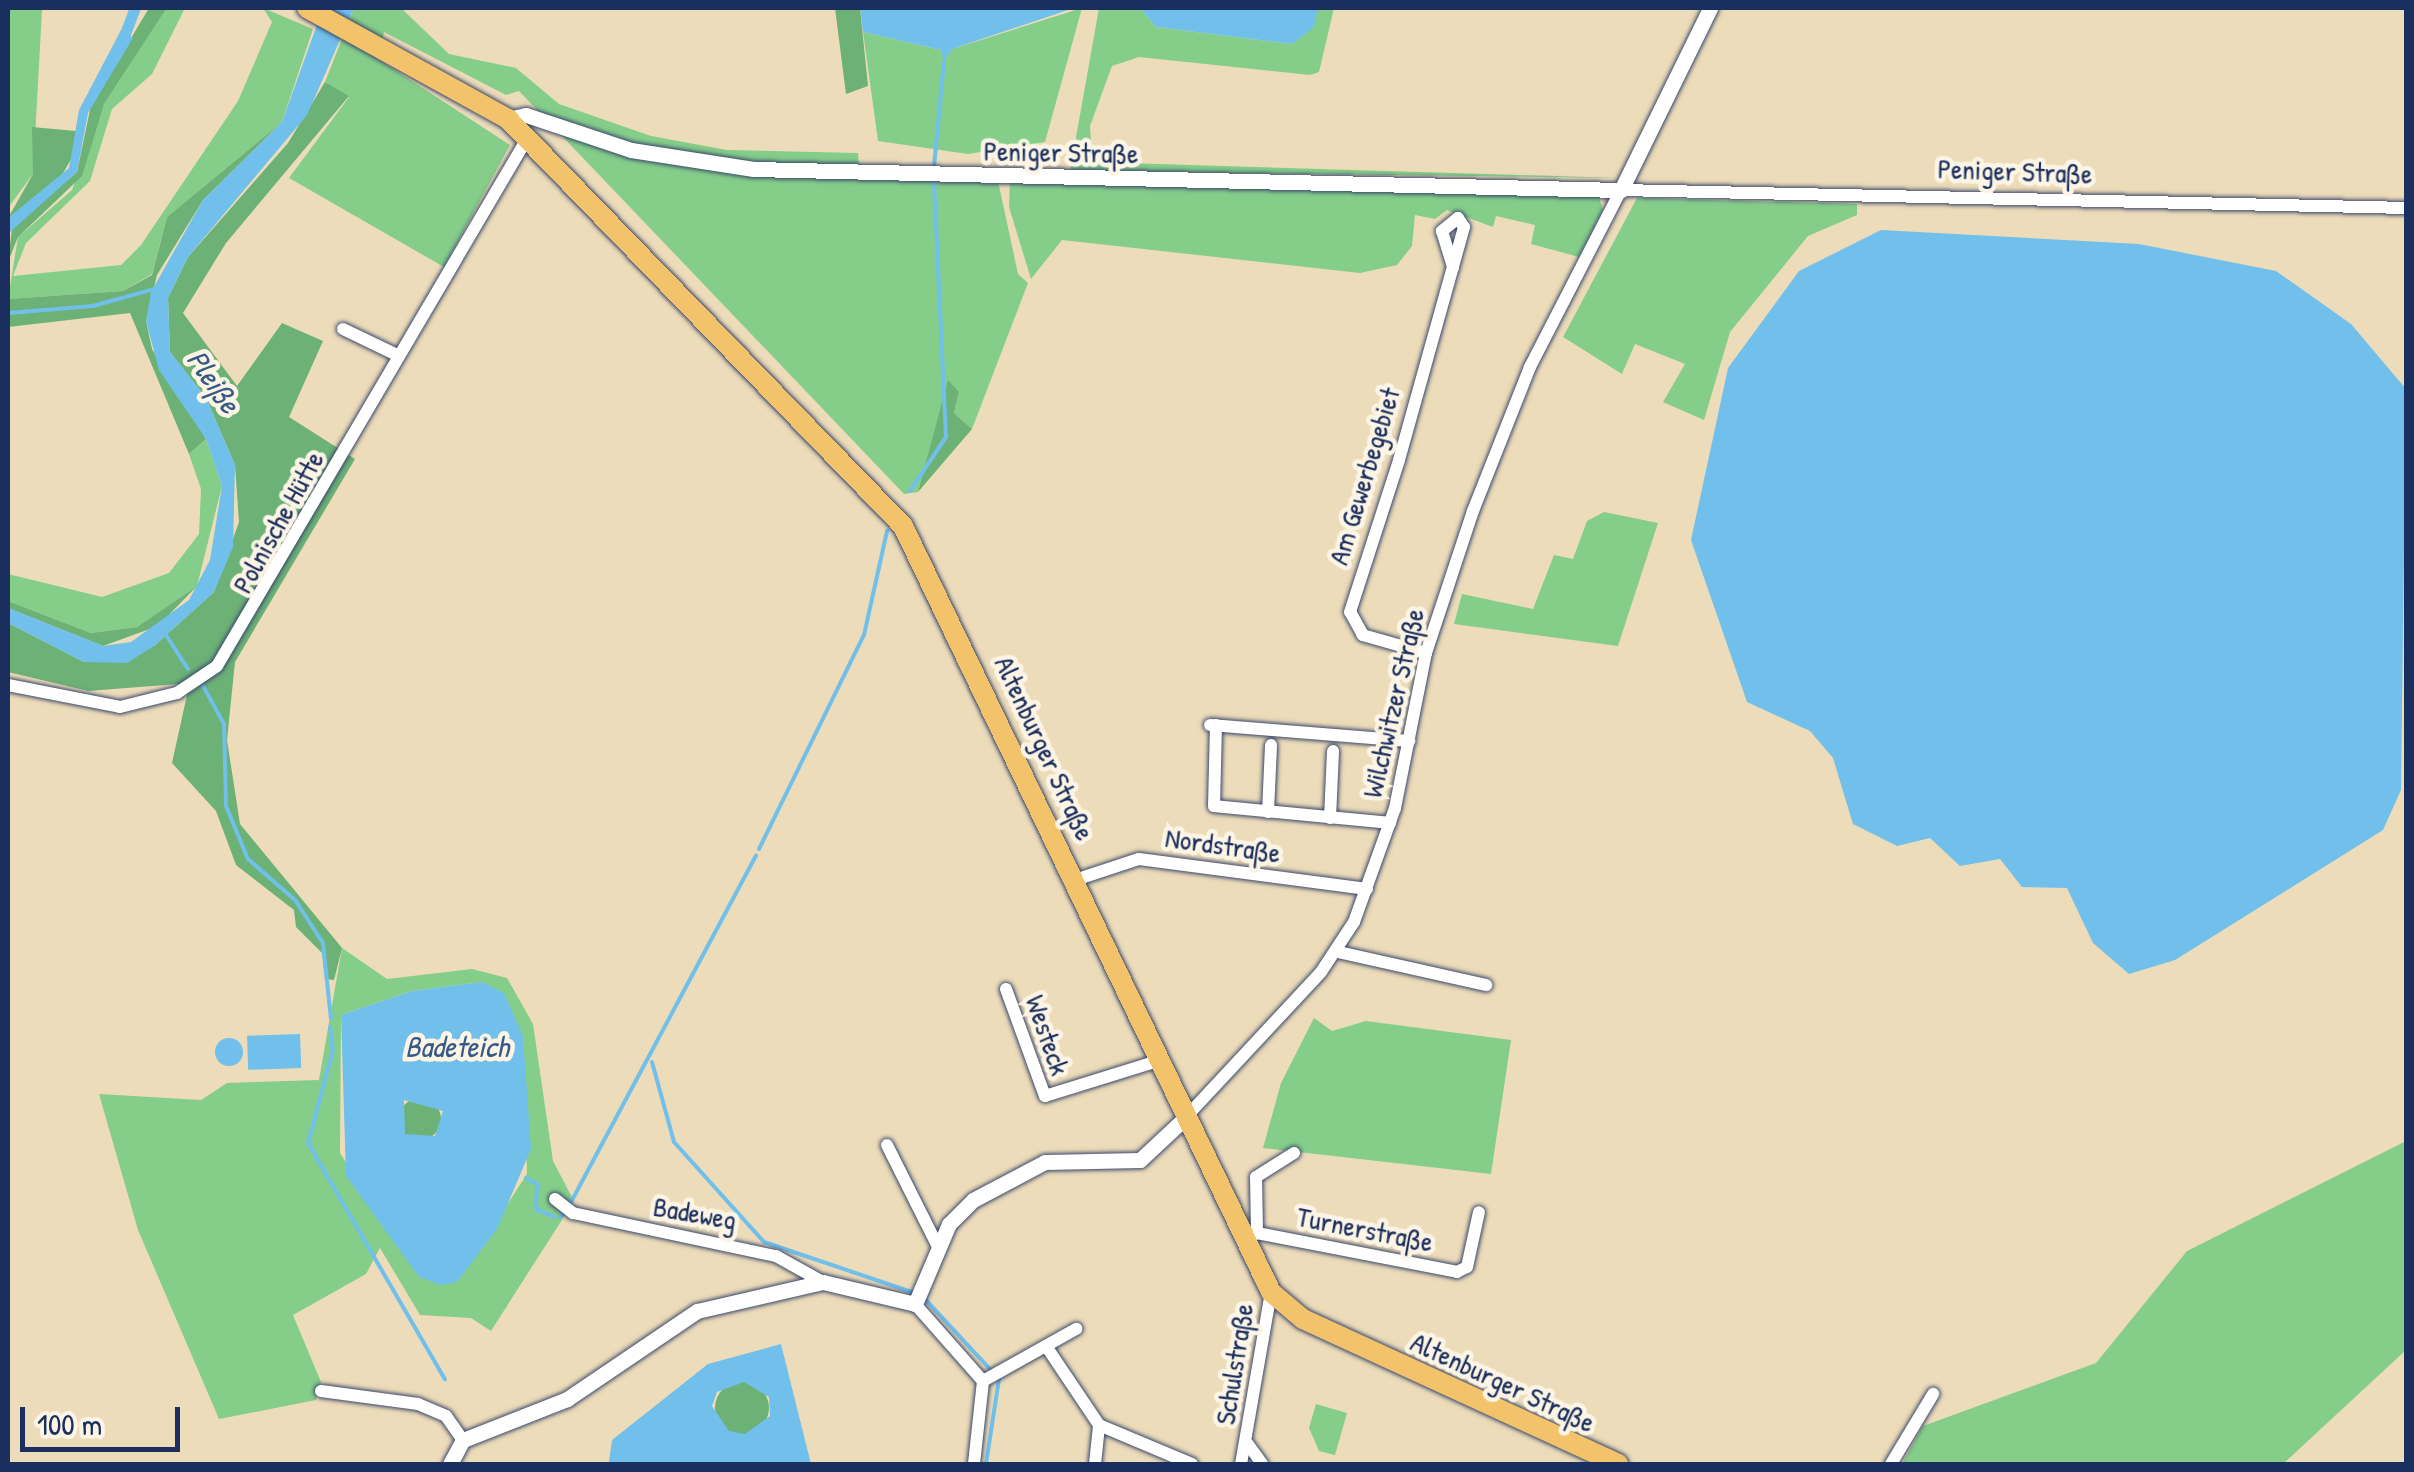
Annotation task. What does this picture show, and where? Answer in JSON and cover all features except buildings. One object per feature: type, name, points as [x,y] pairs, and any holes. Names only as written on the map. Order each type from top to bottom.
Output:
[{"type":"main road","name":"Altenburger Straße","points":[[307,8],[378,43],[508,119],[904,526],[1075,880],[1184,1120],[1249,1238],[1271,1292],[1303,1320],[1618,1464]]},
{"type":"street","points":[[1621,190],[1710,8]]},
{"type":"street","name":"Peniger Straße","points":[[508,119],[526,115],[688,162],[771,170],[2406,208]]},
{"type":"street","name":"Polnische Hütte","points":[[8,685],[120,707],[178,693],[240,639],[528,137]]},
{"type":"street","name":"Wilchwitzer Straße","points":[[1184,1120],[1338,952],[1367,889],[1390,823],[1426,653],[1524,383],[1621,190]]},
{"type":"street","name":"Am Gewerbegebiet","points":[[1426,653],[1363,634],[1350,612],[1453,267]]},
{"type":"street","points":[[343,329],[399,356]]},
{"type":"street","points":[[1390,823],[1214,806],[1213,725],[1409,741]]},
{"type":"street","points":[[1268,812],[1271,745]]},
{"type":"street","points":[[1330,818],[1333,752]]},
{"type":"street","name":"Nordstraße","points":[[1075,880],[1139,859],[1367,889]]},
{"type":"street","points":[[1338,952],[1486,985]]},
{"type":"street","name":"Westeck","points":[[1006,989],[1045,1096],[1158,1061]]},
{"type":"street","points":[[918,1299],[949,1224],[1010,1175],[1045,1162],[1140,1160],[1184,1120]]},
{"type":"street","points":[[887,1145],[938,1246]]},
{"type":"street","name":"Turnerstraße","points":[[1294,1152],[1256,1177],[1249,1238],[1463,1271],[1479,1212]]},
{"type":"street","name":"Badeweg","points":[[555,1199],[572,1212],[776,1256],[823,1282]]},
{"type":"street","points":[[450,1464],[463,1440],[568,1399],[697,1311],[823,1282],[918,1299],[991,1377]]},
{"type":"street","name":"Schulstraße","points":[[1241,1464],[1271,1292]]},
{"type":"street","points":[[974,1464],[991,1377],[1076,1329]]},
{"type":"street","points":[[1046,1346],[1099,1425],[1192,1464]]},
{"type":"street","points":[[320,1391],[418,1404],[446,1416],[463,1440]]},
{"type":"street","points":[[1891,1464],[1932,1394]]},
{"type":"street","points":[[1094,1464],[1099,1425]]},
{"type":"street","name":"Schulstraße","points":[[1247,1443],[1262,1464]]},
{"type":"green space","points":[[149,8],[167,8],[104,104],[82,176],[18,237],[8,262],[12,228],[77,172],[91,105]]},
{"type":"green space","points":[[167,8],[185,8],[152,74],[112,109],[90,181],[26,243],[13,276],[121,265],[141,245],[238,101],[272,22],[263,8],[313,29],[282,122],[167,217],[152,274],[123,291],[8,299],[18,237],[72,190],[104,104]]},
{"type":"green space","points":[[354,8],[401,8],[449,54],[516,68],[559,104],[651,136],[727,150],[858,153],[860,177],[998,181],[1018,274],[1028,283],[972,429],[954,413],[959,392],[943,409],[918,492],[904,494],[519,91],[506,95],[384,32],[378,59],[510,145],[444,267],[289,178],[349,97],[325,82]]},
{"type":"green space","points":[[835,8],[860,8],[868,86],[846,94]]},
{"type":"green space","points":[[1082,8],[1045,142],[968,154],[878,141],[863,32],[941,50],[945,60],[952,49]]},
{"type":"green space","points":[[1099,8],[1140,8],[1156,27],[1292,44],[1318,8],[1334,8],[1319,72],[1310,75],[1139,57],[1112,66],[1090,126],[1092,162],[1619,178],[1070,171]]},
{"type":"green space","points":[[8,10],[42,10],[33,174],[8,208]]},
{"type":"green space","points":[[325,82],[349,96],[226,243],[183,313],[237,386],[282,323],[323,341],[289,417],[355,459],[235,662],[227,740],[240,824],[342,948],[334,980],[325,979],[322,953],[296,927],[294,910],[236,865],[216,811],[172,763],[187,695],[178,684],[88,691],[8,672],[8,623],[84,662],[154,646],[214,592],[239,522],[235,465],[206,398],[170,352],[168,298],[188,257],[288,143]]},
{"type":"green space","points":[[282,122],[203,200],[157,275],[146,321],[152,349],[206,439],[189,454],[130,313],[8,327],[8,299],[123,291],[152,275],[167,217]]},
{"type":"green space","points":[[32,127],[76,131],[74,154],[58,182],[8,218],[33,174]]},
{"type":"green space","points":[[1010,181],[1598,194],[1603,210],[1579,257],[1531,244],[1535,225],[1496,216],[1493,227],[1447,210],[1435,219],[1415,215],[1412,246],[1397,265],[1360,273],[1062,240],[1031,279],[1009,207]]},
{"type":"green space","points":[[1637,198],[1857,204],[1857,215],[1808,236],[1730,332],[1704,420],[1663,402],[1685,364],[1635,344],[1622,374],[1563,337]]},
{"type":"green space","points":[[948,380],[959,392],[954,413],[972,429],[918,492]]},
{"type":"green space","points":[[206,439],[222,486],[197,586],[137,627],[91,633],[8,601],[8,574],[102,597],[169,573],[199,534],[201,489],[189,454]]},
{"type":"green space","points":[[1604,512],[1658,523],[1618,646],[1454,624],[1462,594],[1533,609],[1554,555],[1573,559],[1587,521]]},
{"type":"green space","points":[[197,586],[158,626],[103,646],[8,608],[8,601],[91,633],[137,627]]},
{"type":"green space","points":[[342,948],[387,979],[472,969],[507,978],[533,1024],[553,1161],[574,1201],[491,1331],[471,1318],[420,1315],[380,1248],[366,1274],[293,1315],[321,1382],[316,1400],[219,1419],[138,1230],[99,1094],[201,1100],[227,1083],[319,1080]],"holes":[[[482,982],[523,1036],[527,1174],[457,1282],[419,1277],[340,1153],[341,1015],[412,991]]]},
{"type":"green space","points":[[1314,1018],[1332,1031],[1366,1021],[1511,1040],[1491,1174],[1263,1148],[1281,1083]]},
{"type":"green space","points":[[420,1098],[435,1104],[441,1119],[435,1134],[420,1140],[405,1134],[399,1119],[405,1104]]},
{"type":"green space","points":[[2406,1141],[2406,1350],[2283,1464],[1902,1464],[1923,1426],[2096,1363],[2187,1251]]},
{"type":"green space","points":[[742,1381],[761,1389],[769,1408],[761,1427],[742,1435],[723,1427],[715,1408],[723,1389]]},
{"type":"green space","points":[[1316,1404],[1347,1413],[1335,1455],[1319,1451],[1309,1428]]},
{"type":"water","points":[[323,8],[354,8],[307,115],[188,257],[168,298],[170,352],[206,398],[235,465],[233,547],[214,592],[154,646],[127,663],[84,662],[8,623],[8,608],[103,646],[131,642],[189,600],[210,560],[222,486],[206,439],[159,370],[146,321],[151,292],[203,200],[282,122]]},
{"type":"water","points":[[860,8],[1074,8],[952,49],[944,62],[941,50],[863,32]]},
{"type":"water","points":[[1140,8],[1318,8],[1314,27],[1292,44],[1156,27]]},
{"type":"water","points":[[121,30],[133,38],[88,113],[77,172],[8,234],[8,218],[69,168],[79,110]]},
{"type":"water","points":[[1881,230],[2139,244],[2276,271],[2351,324],[2406,389],[2401,790],[2383,830],[2175,960],[2129,974],[2093,943],[2067,888],[2022,887],[2000,859],[1960,866],[1930,838],[1897,846],[1853,824],[1833,758],[1810,731],[1747,702],[1691,540],[1728,368],[1799,271]]},
{"type":"water","name":"Badeteich","points":[[482,982],[504,993],[523,1036],[531,1149],[497,1229],[457,1282],[441,1285],[419,1277],[346,1176],[341,1015],[412,991]],"holes":[[[404,1100],[443,1111],[435,1136],[405,1134]]]},
{"type":"water","points":[[300,1034],[301,1068],[248,1070],[247,1036]]},
{"type":"water","points":[[229,1038],[239,1042],[243,1052],[239,1062],[229,1066],[219,1062],[215,1052],[219,1042]]},
{"type":"water","points":[[781,1344],[811,1464],[609,1462],[612,1440],[708,1364]],"holes":[[[744,1382],[769,1397],[770,1416],[745,1434],[729,1431],[712,1406],[717,1392]]]},
{"type":"waterway","points":[[121,44],[135,8]]},
{"type":"waterway","points":[[934,167],[944,62]]},
{"type":"waterway","points":[[910,491],[946,437],[934,183]]},
{"type":"waterway","points":[[8,313],[93,306],[154,289]]},
{"type":"waterway","points":[[759,849],[864,635],[887,531]]},
{"type":"waterway","points":[[164,632],[188,669]]},
{"type":"waterway","points":[[203,686],[224,724],[226,806],[248,859],[295,900],[323,943],[331,1019]]},
{"type":"waterway","points":[[570,1204],[756,855]]},
{"type":"waterway","points":[[330,1027],[333,1050],[308,1143],[445,1379]]},
{"type":"waterway","points":[[652,1062],[674,1142],[764,1242],[912,1292]]},
{"type":"waterway","points":[[526,1178],[537,1184],[536,1209],[554,1217]]},
{"type":"waterway","points":[[925,1299],[999,1379],[986,1464]]},
{"type":"water label","name":"Pleiße","points":[[214,381]]}]
